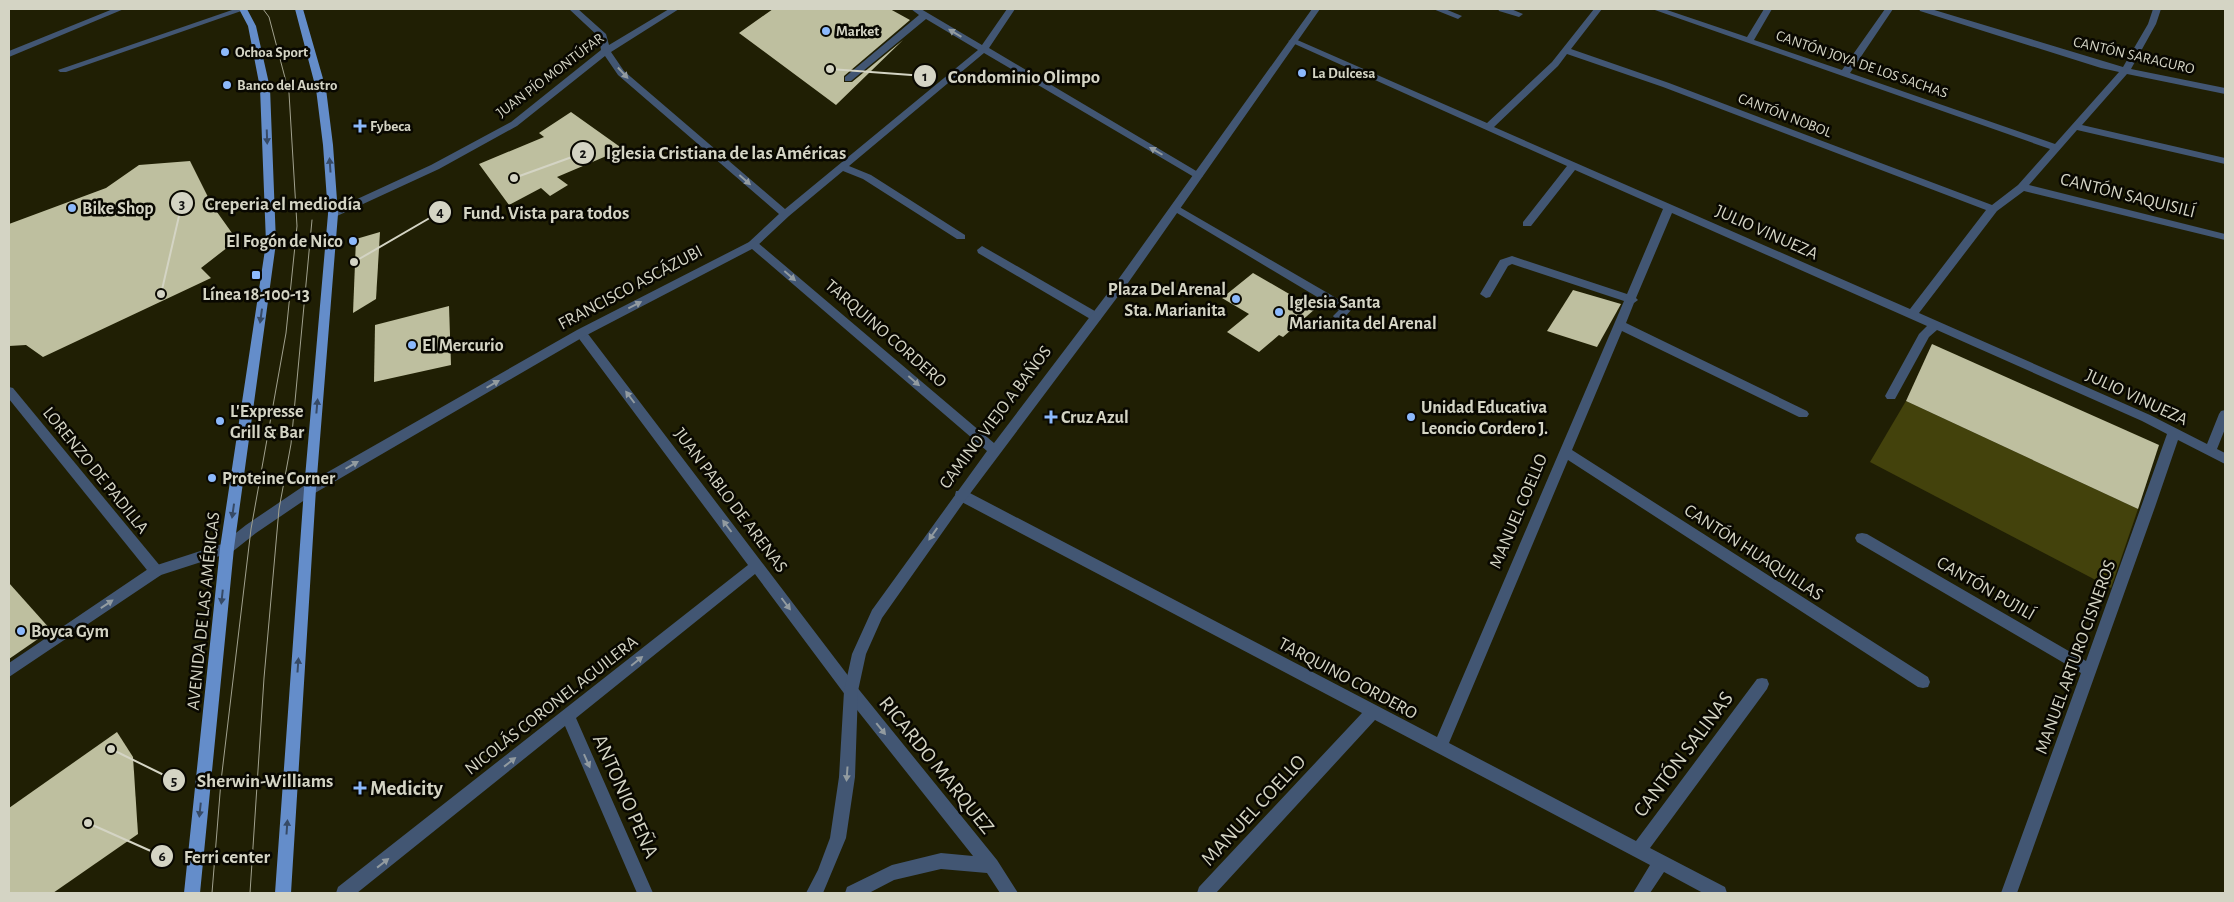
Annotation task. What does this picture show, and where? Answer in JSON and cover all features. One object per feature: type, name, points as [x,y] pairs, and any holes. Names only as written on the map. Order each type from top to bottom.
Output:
[{"type":"main road","name":"AVENIDA DE LAS AMÉRICAS","points":[[192,893],[227,548],[271,243],[265,88],[252,26],[243,9]]},
{"type":"main road","points":[[283,893],[310,489],[333,214],[328,144],[321,89],[299,9]]},
{"type":"street","points":[[9,54],[120,9]]},
{"type":"street","points":[[63,70],[243,9]]},
{"type":"street","points":[[573,9],[603,36],[606,50],[621,73],[785,214]]},
{"type":"street","name":"JUAN PÍO MONTÚFAR","points":[[333,214],[435,167],[514,124],[606,50],[675,9]]},
{"type":"street","points":[[915,9],[1198,175]]},
{"type":"street","name":"FRANCISCO ASCÁZUBI","points":[[9,671],[156,572],[227,548],[251,529],[310,489],[581,333],[753,244],[785,214],[984,50],[1011,9]]},
{"type":"street","name":"CAMINO VIEJO A BAÑOS","points":[[814,893],[832,856],[843,814],[851,691],[859,654],[877,614],[961,494],[1096,317],[1176,208],[1316,9]]},
{"type":"street","points":[[1438,9],[1458,16]]},
{"type":"street","points":[[1502,9],[1519,14]]},
{"type":"street","points":[[1487,128],[1534,86],[1567,51],[1598,9]]},
{"type":"street","name":"CANTÓN JOYA DE LOS SACHAS","points":[[1656,9],[2058,148]]},
{"type":"street","points":[[1749,41],[1768,9]]},
{"type":"street","points":[[1844,73],[1889,9]]},
{"type":"street","name":"CANTÓN SARAGURO","points":[[1923,9],[2104,66],[2126,69],[2225,91]]},
{"type":"street","points":[[1911,314],[1993,209],[2022,187],[2126,69],[2152,24],[2157,9]]},
{"type":"street","points":[[848,79],[925,15]]},
{"type":"street","name":"JULIO VINUEZA","points":[[1292,41],[2137,414],[2225,459]]},
{"type":"street","name":"CANTÓN NOBOL","points":[[1567,51],[1666,85],[1993,209]]},
{"type":"street","points":[[2076,127],[2225,161]]},
{"type":"street","points":[[1526,224],[1573,165]]},
{"type":"street","points":[[842,167],[866,177],[961,237]]},
{"type":"street","name":"CANTÓN SAQUISILÍ","points":[[2022,187],[2225,238]]},
{"type":"street","points":[[1176,208],[1346,310],[1338,316]]},
{"type":"street","name":"MANUEL COELLO","points":[[1440,747],[1670,208]]},
{"type":"street","name":"TARQUINO CORDERO","points":[[753,244],[994,450]]},
{"type":"street","points":[[982,250],[1096,317]]},
{"type":"street","points":[[1486,294],[1504,263],[1512,260],[1632,300]]},
{"type":"street","points":[[1621,326],[1802,414]]},
{"type":"street","points":[[1891,396],[1925,334],[1936,326]]},
{"type":"street","name":"JUAN PABLO DE ARENAS","points":[[581,333],[851,691]]},
{"type":"street","name":"LORENZO DE PADILLA","points":[[9,391],[156,572]]},
{"type":"street","points":[[2210,452],[2225,414]]},
{"type":"street","name":"MANUEL ARTURO CISNEROS","points":[[2009,893],[2174,432]]},
{"type":"street","name":"CANTÓN HUAQUILLAS","points":[[1565,452],[1923,682]]},
{"type":"street","name":"TARQUINO CORDERO","points":[[961,494],[1719,893]]},
{"type":"street","name":"CANTÓN PUJILÍ","points":[[1862,538],[2090,671]]},
{"type":"street","name":"NICOLÁS CORONEL AGUILERA","points":[[344,893],[757,565]]},
{"type":"street","name":"CANTÓN SALINAS","points":[[1639,850],[1762,684]]},
{"type":"street","name":"RICARDO MARQUEZ","points":[[851,691],[991,866],[1010,893]]},
{"type":"street","name":"MANUEL COELLO","points":[[1205,893],[1372,712]]},
{"type":"street","name":"ANTONIO PEÑA","points":[[568,716],[645,893]]},
{"type":"street","name":"RICARDO MARQUEZ","points":[[853,893],[892,873],[940,861],[991,866]]},
{"type":"street","points":[[1641,893],[1661,862]]},
{"type":"shaded area","points":[[1906,401],[2138,509],[2111,588],[1870,462]]},
{"type":"building","points":[[773,9],[890,9],[910,20],[844,76],[844,82],[852,82],[903,40],[836,105],[739,33]]},
{"type":"building","points":[[571,112],[623,149],[557,177],[568,185],[550,196],[541,188],[509,205],[479,164],[544,137],[539,133]]},
{"type":"building","points":[[190,161],[212,205],[237,240],[201,268],[211,278],[43,357],[26,345],[9,346],[9,224],[106,188],[139,165]]},
{"type":"building","points":[[380,232],[376,299],[353,313],[356,239]]},
{"type":"building","name":"Iglesia Santa Marianita del Arenal","points":[[1253,273],[1315,309],[1283,337],[1279,335],[1259,352],[1227,332],[1249,314],[1222,298]]},
{"type":"building","points":[[1573,290],[1621,304],[1597,347],[1547,331]]},
{"type":"building","name":"El Mercurio","points":[[449,306],[451,365],[374,382],[375,325]]},
{"type":"building","points":[[1932,344],[2159,445],[2138,509],[1906,401]]},
{"type":"building","points":[[9,583],[51,630],[9,659]]},
{"type":"building","points":[[117,732],[133,757],[138,834],[53,893],[9,893],[9,808]]},
{"type":"tram line","points":[[212,893],[221,781],[251,529],[286,333],[297,226],[289,93],[269,17],[263,9]]},
{"type":"tram line","points":[[250,893],[264,678],[279,509],[291,444],[312,220]]},
{"type":"place","name":"Market","points":[[826,31]]},
{"type":"place","name":"Ochoa Sport","points":[[225,52]]},
{"type":"place","name":"Condominio Olimpo","points":[[830,69]]},
{"type":"place","name":"La Dulcesa","points":[[1302,73]]},
{"type":"place","name":"Banco del Austro","points":[[227,85]]},
{"type":"place","name":"Fybeca","points":[[360,126]]},
{"type":"place","name":"Iglesia Cristiana de las Américas","points":[[514,178]]},
{"type":"place","name":"Bike Shop","points":[[72,208]]},
{"type":"place","name":"El Fogón de Nico","points":[[353,241]]},
{"type":"place","name":"Fund. Vista para todos","points":[[354,262]]},
{"type":"place","name":"Línea 18-100-13","points":[[256,275]]},
{"type":"place","name":"Creperia el mediodía","points":[[161,294]]},
{"type":"place","name":"Plaza Del Arenal Sta. Marianita","points":[[1236,299]]},
{"type":"place","name":"Iglesia Santa Marianita del Arenal","points":[[1279,312]]},
{"type":"place","name":"El Mercurio","points":[[412,345]]},
{"type":"place","name":"Cruz Azul","points":[[1051,417]]},
{"type":"place","name":"Unidad Educativa Leoncio Cordero J.","points":[[1411,417]]},
{"type":"place","name":"L'Expresse Grill & Bar","points":[[220,421]]},
{"type":"place","name":"Proteine Corner","points":[[212,478]]},
{"type":"place","name":"Boyca Gym","points":[[21,631]]},
{"type":"place","name":"Sherwin-Williams","points":[[111,749]]},
{"type":"place","name":"Medicity","points":[[360,788]]},
{"type":"place","name":"Ferri center","points":[[88,823]]}]
